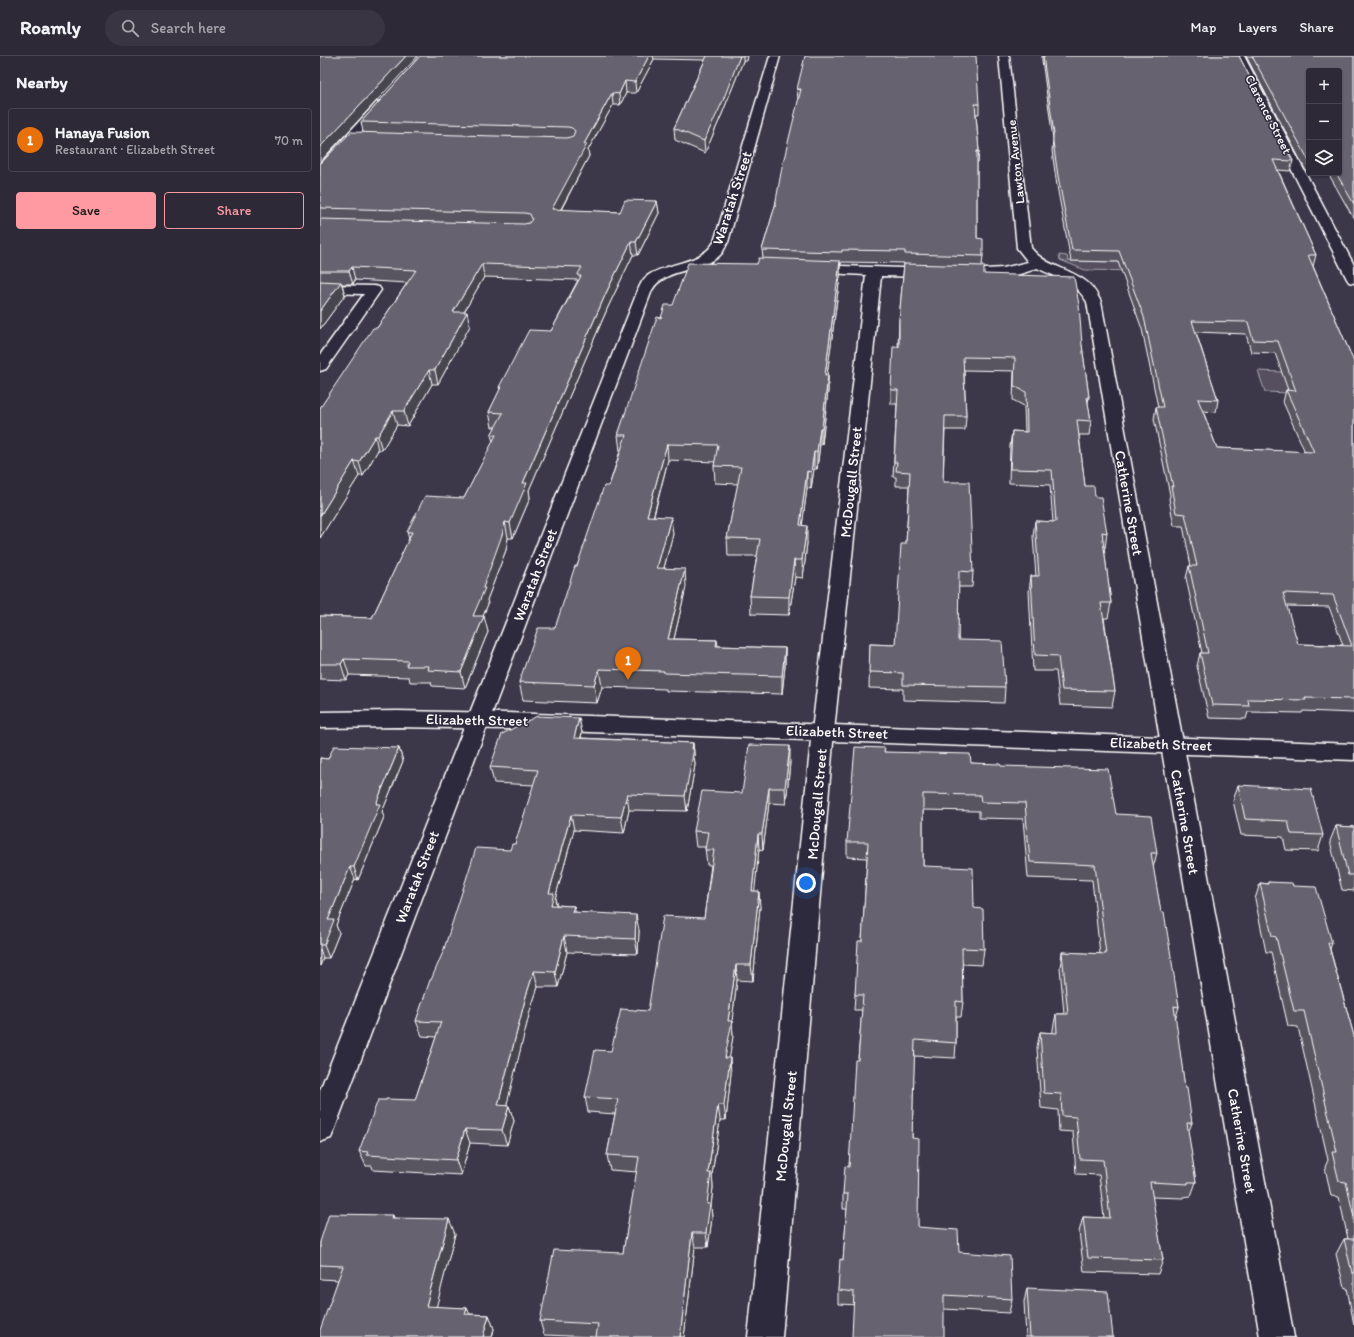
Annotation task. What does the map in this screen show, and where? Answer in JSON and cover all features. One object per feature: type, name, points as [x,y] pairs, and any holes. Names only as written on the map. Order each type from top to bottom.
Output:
[{"type":"street","name":"Waratah Street","points":[[320,1128],[645,290],[650,282],[659,275],[706,264],[716,252],[721,242],[775,56]]},
{"type":"street","name":"Lawton Avenue","points":[[1004,56],[1024,248],[1028,256],[1036,263]]},
{"type":"street","name":"Clarence Street","points":[[1239,56],[1354,279]]},
{"type":"street","points":[[320,171],[356,138],[387,98]]},
{"type":"street","points":[[957,274],[998,274],[1016,271],[1036,263]]},
{"type":"street","name":"Catherine Street","points":[[1036,263],[1083,285],[1090,293],[1094,302],[1277,1337]]},
{"type":"street","points":[[798,269],[942,273]]},
{"type":"street","name":"McDougall Street","points":[[765,1337],[823,731],[874,271]]},
{"type":"street","points":[[320,289],[374,290],[320,366]]},
{"type":"street","name":"Elizabeth Street","points":[[320,720],[478,720],[823,731],[1354,752]]},
{"type":"shaded area","points":[[1059,255],[1067,256],[1068,261],[1122,262],[1189,272],[1085,270],[1060,260]]},
{"type":"shaded area","points":[[1258,371],[1306,373],[1314,394],[1265,392]]},
{"type":"building","points":[[320,56],[406,56],[320,147]]},
{"type":"building","points":[[420,56],[649,56],[635,82],[625,81],[619,94],[612,93],[584,144],[587,144],[552,209],[620,212],[625,200],[657,201],[636,242],[631,242],[606,293],[523,483],[527,483],[510,523],[505,522],[502,535],[483,588],[485,588],[473,616],[484,616],[461,672],[428,670],[429,666],[406,666],[408,661],[344,659],[341,664],[320,664],[320,616],[372,618],[412,532],[407,532],[425,496],[464,498],[496,435],[491,435],[503,413],[489,412],[501,387],[499,387],[529,330],[551,331],[581,276],[578,276],[578,274],[582,267],[482,264],[453,312],[467,312],[435,370],[429,370],[404,411],[393,411],[378,436],[375,436],[359,462],[354,461],[320,516],[320,408],[373,328],[377,328],[416,270],[352,267],[349,271],[320,271],[320,219],[524,224],[529,223],[532,219],[530,214],[524,213],[320,208],[320,164],[351,132],[567,138],[573,136],[575,131],[568,127],[361,122]]},
{"type":"building","points":[[707,56],[740,56],[722,103],[704,141],[674,128]]},
{"type":"building","points":[[805,56],[976,56],[979,104],[975,104],[979,151],[977,151],[977,238],[983,239],[983,256],[905,254],[905,251],[842,250],[842,252],[762,250],[775,206],[782,167],[801,89],[797,89]]},
{"type":"building","points":[[1043,56],[1239,56],[1293,161],[1273,160],[1316,255],[1308,255],[1354,362],[1354,699],[1248,699],[1249,706],[1212,705],[1200,653],[1208,653],[1189,566],[1197,566],[1185,514],[1176,513],[1171,486],[1173,487],[1156,407],[1163,407],[1144,317],[1119,251],[1072,250],[1058,176],[1053,142],[1054,134]],"holes":[[[1192,321],[1248,322],[1253,340],[1278,341],[1296,391],[1286,390],[1314,452],[1217,448],[1198,399],[1218,400]],[[1283,593],[1333,595],[1352,646],[1298,644]]]},
{"type":"building","points":[[1252,56],[1354,56],[1354,204],[1338,176],[1342,176],[1342,68],[1306,68],[1306,155]]},
{"type":"building","points":[[759,258],[840,261],[825,375],[828,375],[822,428],[820,428],[817,452],[814,452],[811,472],[807,471],[800,525],[807,526],[802,560],[794,560],[789,597],[750,596],[760,539],[727,538],[741,467],[714,466],[718,445],[667,444],[647,516],[671,517],[657,568],[685,569],[668,639],[717,640],[716,646],[785,648],[782,676],[664,673],[664,671],[599,669],[594,685],[519,682],[538,628],[555,628],[575,566],[577,566],[604,486],[609,486],[626,435],[618,435],[657,317],[661,318],[665,305],[673,305],[688,263],[757,264]]},
{"type":"building","points":[[904,264],[984,266],[984,274],[1074,277],[1079,305],[1082,345],[1089,397],[1087,397],[1091,421],[1077,420],[1085,486],[1094,486],[1095,497],[1101,497],[1107,533],[1102,532],[1111,603],[1101,603],[1115,691],[1062,690],[1058,656],[1035,655],[1031,576],[1039,576],[1035,521],[1056,522],[1052,470],[1010,469],[1012,431],[1027,432],[1026,392],[1014,386],[1015,358],[963,357],[966,416],[945,416],[943,482],[969,482],[973,572],[959,571],[958,640],[1002,641],[1005,687],[903,685],[903,673],[869,672],[870,644],[895,645],[901,544],[906,544],[910,472],[896,471],[897,462],[894,462],[898,390],[891,390],[893,347],[899,347],[899,320]]},
{"type":"building","points":[[320,281],[341,282],[320,311]]},
{"type":"building","points":[[537,716],[579,718],[574,738],[693,743],[692,749],[694,749],[685,796],[627,794],[621,817],[571,815],[549,893],[554,893],[551,905],[574,906],[572,912],[636,915],[635,939],[564,936],[555,972],[534,971],[526,996],[498,1105],[509,1106],[502,1130],[465,1129],[456,1160],[367,1155],[368,1152],[359,1151],[378,1100],[415,1100],[441,1022],[416,1021],[430,980],[443,952],[476,848],[510,850],[512,844],[515,844],[538,770],[490,767],[502,734]]},
{"type":"building","points":[[749,745],[790,746],[785,788],[769,788],[762,834],[758,834],[752,891],[759,891],[751,965],[736,965],[728,1021],[732,1021],[725,1058],[730,1058],[724,1105],[718,1105],[708,1173],[711,1173],[707,1204],[710,1204],[706,1233],[692,1233],[680,1337],[596,1337],[598,1324],[540,1321],[554,1250],[623,1253],[639,1157],[607,1155],[618,1099],[585,1097],[595,1050],[611,1051],[621,1009],[648,1011],[663,916],[704,918],[714,850],[705,850],[708,832],[694,831],[702,791],[742,793]]},
{"type":"building","points":[[334,746],[399,748],[376,804],[380,804],[354,867],[350,867],[328,920],[334,920],[324,945],[320,945],[320,758],[328,759]]},
{"type":"building","points":[[855,747],[885,748],[884,752],[970,754],[971,763],[1000,764],[1001,766],[1108,769],[1116,814],[1151,816],[1157,853],[1151,853],[1161,912],[1164,912],[1179,1007],[1174,1006],[1185,1088],[1187,1088],[1192,1123],[1187,1123],[1196,1182],[1188,1182],[1188,1184],[1150,1182],[1163,1260],[1088,1258],[1083,1217],[1110,1218],[1103,1160],[1080,1159],[1076,1117],[1062,1116],[1061,1094],[1044,1093],[1040,1032],[1057,1033],[1056,1014],[1068,1014],[1062,952],[1106,954],[1095,865],[1030,862],[1025,803],[981,802],[980,795],[923,794],[923,866],[973,868],[974,908],[983,909],[984,949],[962,948],[963,1002],[956,1001],[956,1043],[915,1040],[912,1138],[919,1139],[918,1227],[958,1230],[959,1252],[1010,1256],[1012,1299],[944,1295],[944,1337],[852,1337],[854,1292],[838,1290],[840,1259],[843,1260],[848,1194],[843,1194],[845,1166],[849,1167],[855,1060],[858,1060],[863,995],[855,995],[858,941],[862,941],[868,842],[847,842]]},
{"type":"building","points":[[1238,785],[1311,789],[1323,835],[1291,834],[1288,821],[1245,819]]},
{"type":"building","points":[[1336,826],[1354,827],[1354,875],[1348,875]]},
{"type":"building","points":[[1268,882],[1292,883],[1293,886],[1316,887],[1332,943],[1328,943],[1354,1036],[1354,1217],[1346,1182],[1339,1181],[1332,1152],[1337,1152],[1304,1011],[1294,1011],[1276,937],[1272,936],[1260,883],[1268,884]]},
{"type":"building","points":[[329,1214],[393,1215],[392,1218],[449,1219],[426,1306],[467,1308],[465,1314],[489,1315],[483,1337],[320,1337],[320,1330],[343,1266],[320,1265],[320,1242]]},
{"type":"building","points":[[1344,1239],[1354,1239],[1354,1273],[1352,1273]]},
{"type":"building","points":[[1027,1288],[1108,1292],[1113,1337],[1030,1337]]},
{"type":"place","name":"Hanaya Fusion","points":[[628,680]]}]
